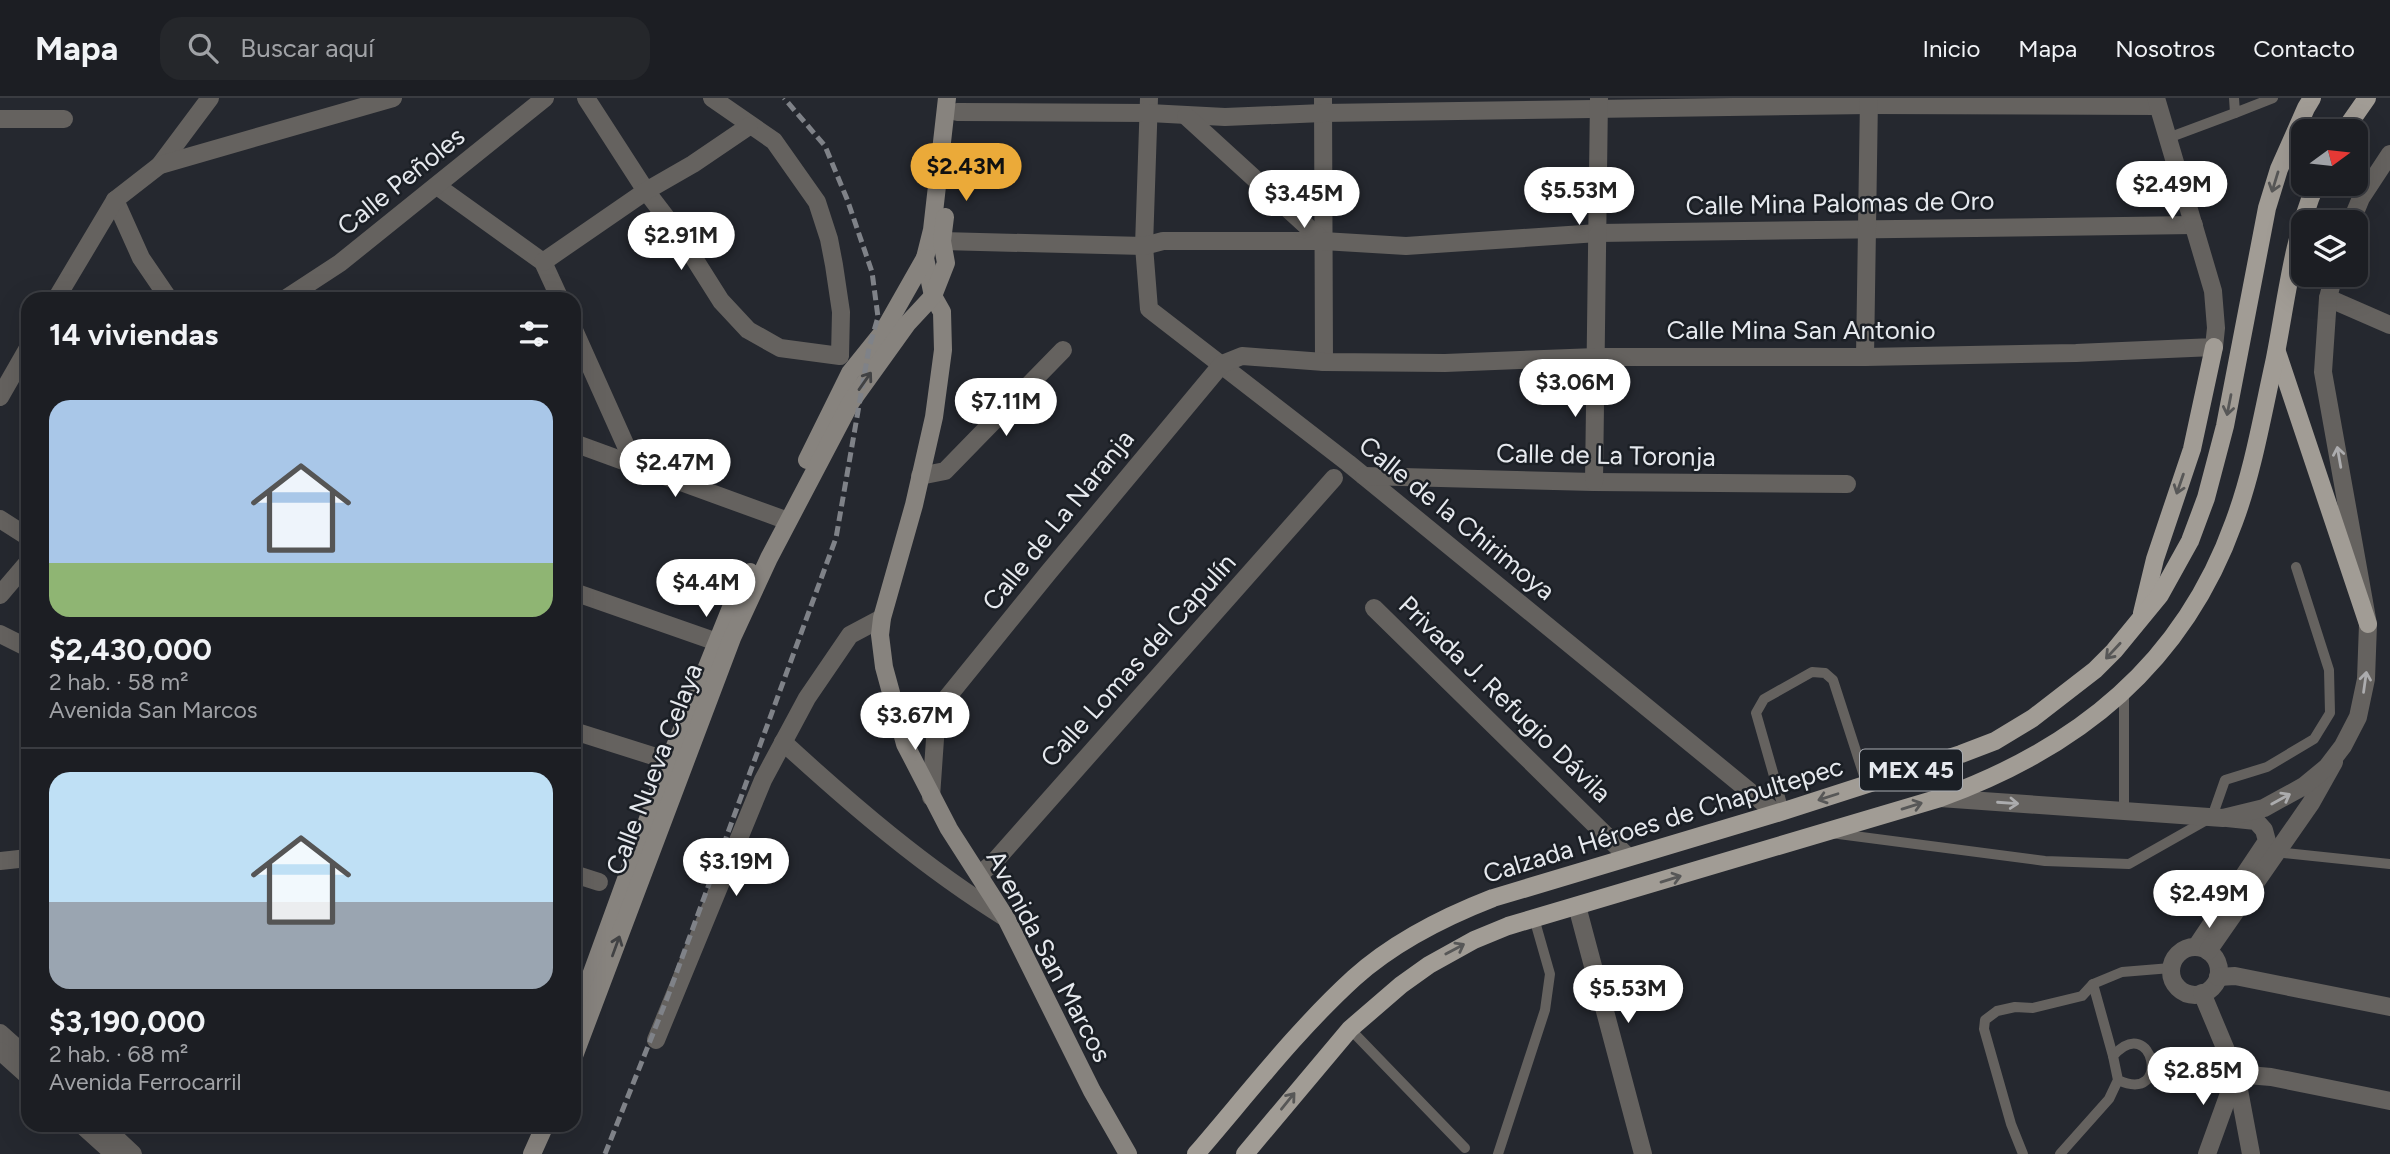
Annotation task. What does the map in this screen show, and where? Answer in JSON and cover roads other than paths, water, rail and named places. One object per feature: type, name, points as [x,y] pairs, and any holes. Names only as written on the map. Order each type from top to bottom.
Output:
[{"type":"main road","name":"Calzada Héroes de Chapultepec","points":[[1196,1154],[1315,1017],[1356,977],[1425,928],[1493,898],[1867,785],[1995,741],[2033,719],[2095,670],[2160,595],[2176,569],[2206,498],[2225,426],[2267,208],[2279,169],[2312,98]]},
{"type":"main road","points":[[2352,119],[2367,98]]},
{"type":"main road","points":[[933,296],[946,263],[942,242],[954,103]]},
{"type":"main road","name":"Avenida San Marcos","points":[[954,103],[925,258],[933,296],[942,312],[943,350],[934,418],[882,618],[880,635],[884,667],[905,744],[931,797],[1006,918],[1092,1091],[1128,1154]]},
{"type":"main road","name":"MEX 45","points":[[1245,1154],[1350,1029],[1401,985],[1448,953],[1474,940],[1534,918],[1825,833],[1979,784],[2030,759],[2088,722],[2124,692],[2145,672],[2172,639],[2220,558],[2251,470],[2300,232],[2312,196]]},
{"type":"main road","name":"Calle Nueva Celaya","points":[[581,1014],[783,518],[850,373],[883,332],[925,258]]},
{"type":"main road","name":"Calle Nueva Celaya","points":[[581,1012],[669,761],[730,610],[865,380],[906,324],[933,296]]},
{"type":"main road","points":[[2141,620],[2155,559],[2192,449],[2214,347]]},
{"type":"main road","points":[[2276,351],[2368,624]]},
{"type":"main road","points":[[521,1154],[530,1132]]},
{"type":"main road","points":[[532,1154],[542,1132]]},
{"type":"street","points":[[60,292],[115,200],[160,165],[210,98]]},
{"type":"street","points":[[160,165],[393,98]]},
{"type":"street","name":"Calle Peñoles","points":[[296,292],[340,263],[545,98]]},
{"type":"street","points":[[589,99],[646,191],[678,233],[722,301],[748,330],[780,348],[840,356],[841,312],[834,265],[817,202],[774,141],[712,98]]},
{"type":"street","points":[[1865,356],[1869,102]]},
{"type":"street","points":[[954,103],[1149,105],[1186,116],[1225,117],[1323,106],[2157,102],[2213,291],[2216,328],[2214,347]]},
{"type":"street","points":[[1594,482],[1598,104]]},
{"type":"street","name":"Calle de la Chirimoya","points":[[1149,105],[1144,246],[1149,309],[1364,476],[1780,812]]},
{"type":"street","points":[[1323,106],[1324,362]]},
{"type":"street","points":[[1186,116],[1323,241]]},
{"type":"street","points":[[0,119],[64,119]]},
{"type":"street","points":[[543,262],[646,191],[749,126]]},
{"type":"street","points":[[2356,210],[2390,153]]},
{"type":"street","points":[[437,186],[543,262],[557,292]]},
{"type":"street","points":[[115,200],[141,258],[164,292]]},
{"type":"street","name":"Calle Mina Palomas de Oro","points":[[942,242],[1144,246],[1163,241],[1323,241],[1406,246],[1598,233],[2194,225]]},
{"type":"street","points":[[2202,949],[2270,847],[2311,803],[2358,717],[2366,679],[2368,624],[2323,372],[2331,287]]},
{"type":"street","points":[[2328,298],[2390,325]]},
{"type":"street","points":[[581,346],[634,464]]},
{"type":"street","name":"Calle Mina San Antonio","points":[[1222,364],[1242,356],[1324,362],[1445,363],[1596,357],[2076,353],[2214,347]]},
{"type":"street","points":[[920,476],[945,471],[1063,350]]},
{"type":"street","points":[[0,397],[21,360]]},
{"type":"street","name":"Calle de La Naranja","points":[[931,797],[937,710],[1222,364]]},
{"type":"street","points":[[581,445],[783,518]]},
{"type":"street","name":"Calle de La Toronja","points":[[1364,476],[1594,482],[1847,484]]},
{"type":"street","name":"Calle Lomas del Capulín","points":[[979,875],[1048,801],[1334,478]]},
{"type":"street","points":[[0,519],[21,532]]},
{"type":"street","points":[[0,595],[21,570]]},
{"type":"street","points":[[581,594],[717,642]]},
{"type":"street","name":"Privada J. Refugio Dávila","points":[[1374,608],[1628,857]]},
{"type":"street","points":[[656,1040],[763,780],[783,742],[807,698],[850,635],[882,618]]},
{"type":"street","points":[[0,634],[21,644]]},
{"type":"street","points":[[581,733],[669,761]]},
{"type":"street","points":[[783,742],[845,799],[965,893],[1006,918]]},
{"type":"street","points":[[2218,818],[2264,808],[2304,786],[2326,767],[2343,746]]},
{"type":"street","points":[[1940,798],[2256,821],[2264,830],[2270,847]]},
{"type":"street","points":[[0,861],[21,859]]},
{"type":"street","points":[[581,876],[599,882]]},
{"type":"street","points":[[1577,906],[1639,1152]]},
{"type":"street","points":[[2183,949],[2202,949],[2217,961],[2218,977],[2209,990],[2194,995],[2180,989],[2175,983],[2171,968],[2177,954],[2183,949]]},
{"type":"street","points":[[2218,977],[2235,976],[2390,1007]]},
{"type":"street","points":[[2202,993],[2236,1074],[2250,1154]]},
{"type":"street","points":[[0,1033],[21,1052]]},
{"type":"street","points":[[0,1051],[21,1070]]},
{"type":"street","points":[[2236,1074],[2271,1077],[2390,1101]]},
{"type":"street","points":[[2207,1154],[2236,1074]]},
{"type":"street","points":[[90,1132],[114,1154]]},
{"type":"street","points":[[109,1132],[133,1154]]},
{"type":"lane","points":[[2234,98],[2235,113]]},
{"type":"lane","points":[[2168,138],[2273,98]]},
{"type":"lane","points":[[1825,833],[2045,861],[2129,864],[2218,818],[2225,780],[2267,766],[2314,739],[2330,713],[2329,670],[2296,567]]},
{"type":"lane","points":[[1780,812],[1756,713],[1764,699],[1812,672],[1825,673],[1833,680],[1867,785]]},
{"type":"lane","points":[[2123,811],[2124,692]]},
{"type":"lane","points":[[2270,847],[2390,864]]},
{"type":"lane","points":[[1498,1154],[1545,1010],[1550,974],[1534,918]]},
{"type":"lane","points":[[2023,1154],[2007,1112],[1984,1029],[1985,1020],[1997,1011],[2015,1007],[2033,1008],[2082,996],[2092,984],[2122,972],[2171,968]]},
{"type":"lane","points":[[2060,1154],[2109,1100],[2118,1080],[2092,984]]},
{"type":"lane","points":[[1350,1029],[1465,1148]]},
{"type":"lane","points":[[2113,1056],[2122,1047],[2134,1044],[2146,1049],[2153,1060],[2152,1073],[2143,1083],[2130,1085],[2118,1080]]},
{"type":"railway","points":[[605,1154],[668,996],[836,538],[869,348],[878,317],[872,272],[825,146],[784,98]]}]
